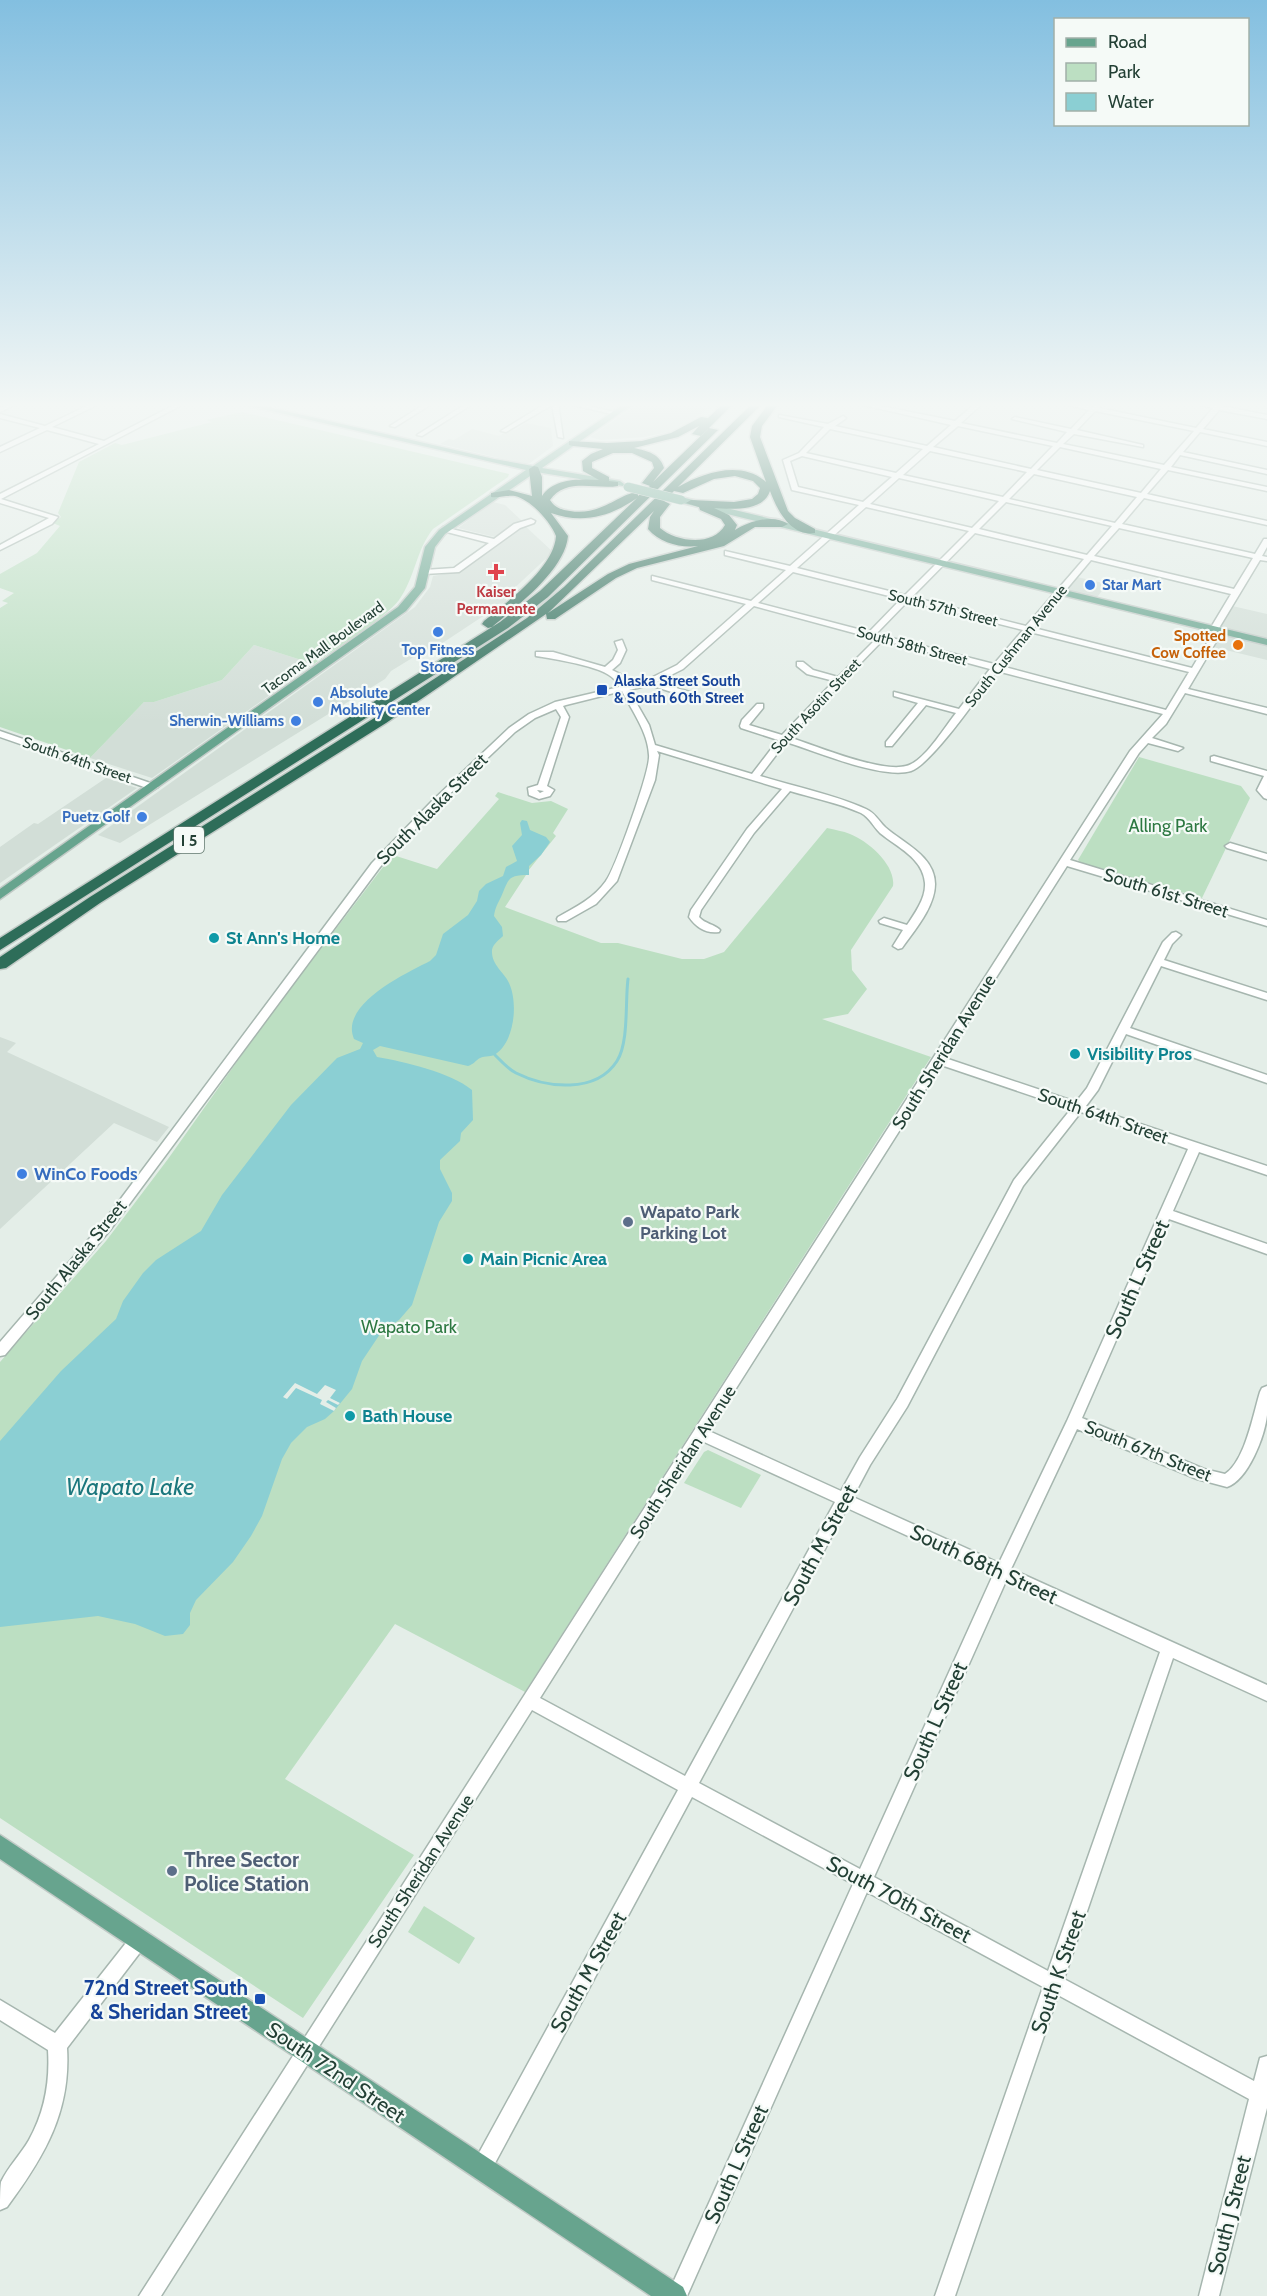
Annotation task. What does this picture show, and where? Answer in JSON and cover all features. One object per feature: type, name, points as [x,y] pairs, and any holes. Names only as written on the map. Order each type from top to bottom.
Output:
[{"type":"highway","points":[[476,634],[516,599],[557,556],[563,539],[558,529],[541,509]]},
{"type":"highway","points":[[543,509],[546,515]]},
{"type":"highway","points":[[552,509],[586,516],[612,509]]},
{"type":"highway","points":[[249,786],[476,634],[520,601],[603,509]]},
{"type":"highway","name":"I 5","points":[[2,943],[481,640],[527,608],[630,509]]},
{"type":"highway","name":"I 5","points":[[0,964],[140,871],[502,642],[548,607],[649,509]]},
{"type":"highway","points":[[539,624],[668,509]]},
{"type":"highway","points":[[668,509],[653,522],[654,529],[662,536],[680,542],[697,542],[716,539],[728,532],[731,525],[728,519],[702,509]]},
{"type":"highway","points":[[782,509],[790,520],[811,531]]},
{"type":"highway","points":[[381,720],[449,686],[539,624],[605,581],[633,566],[720,544],[749,525],[782,524]]},
{"type":"main road","name":"Tacoma Mall Boulevard","points":[[0,895],[402,609],[418,590],[430,548],[446,529],[475,509]]},
{"type":"main road","points":[[718,509],[1267,642]]},
{"type":"main road","name":"South 72nd Street","points":[[0,1846],[481,2169],[675,2296]]},
{"type":"street","points":[[0,548],[54,517],[27,509]]},
{"type":"street","name":"South Alaska Street","points":[[0,1351],[106,1227],[376,865],[446,792],[512,730],[532,716],[558,704],[650,682],[685,663],[859,509]]},
{"type":"street","points":[[882,509],[1235,592]]},
{"type":"street","points":[[870,635],[995,509]]},
{"type":"street","points":[[1045,509],[1267,559]]},
{"type":"street","name":"South Cushman Avenue","points":[[784,738],[845,756],[872,768],[898,771],[909,769],[926,758],[995,668],[1129,509]]},
{"type":"street","points":[[1205,509],[1267,523]]},
{"type":"street","points":[[424,572],[456,570],[520,524],[531,521]]},
{"type":"street","points":[[446,529],[496,542]]},
{"type":"street","name":"South Sheridan Avenue","points":[[149,2296],[702,1434],[1065,862],[1145,739],[1169,713],[1194,671],[1235,592],[1267,541]]},
{"type":"street","name":"South 57th Street","points":[[728,553],[1194,671]]},
{"type":"street","name":"South 58th Street","points":[[655,578],[1169,713]]},
{"type":"street","name":"South Asotin Street","points":[[754,778],[784,738],[881,638]]},
{"type":"street","points":[[606,670],[617,661],[622,650],[619,642]]},
{"type":"street","points":[[539,654],[551,655],[606,670],[618,676],[653,747],[654,762],[650,780],[612,881],[592,902],[562,919]]},
{"type":"street","points":[[800,664],[810,672],[840,680]]},
{"type":"street","points":[[650,682],[693,696]]},
{"type":"street","points":[[1182,690],[1267,711]]},
{"type":"street","points":[[897,694],[962,712]]},
{"type":"street","points":[[889,744],[924,701]]},
{"type":"street","points":[[542,787],[565,717],[558,704]]},
{"type":"street","points":[[760,706],[744,726],[784,738]]},
{"type":"street","name":"South 64th Street","points":[[0,734],[153,787]]},
{"type":"street","points":[[1145,739],[1178,748]]},
{"type":"street","points":[[653,747],[855,808],[873,816],[882,829],[910,848],[926,868],[931,887],[929,900],[898,946]]},
{"type":"street","points":[[1214,759],[1267,776],[1263,787],[1265,795]]},
{"type":"street","points":[[715,930],[697,922],[694,916],[699,905],[750,831],[788,788]]},
{"type":"street","points":[[1230,846],[1267,857]]},
{"type":"street","name":"South 61st Street","points":[[1065,862],[1267,923]]},
{"type":"street","points":[[884,921],[910,929]]},
{"type":"street","name":"South M Street","points":[[481,2169],[844,1500],[908,1392],[1018,1183],[1092,1090],[1168,942],[1176,935]]},
{"type":"street","points":[[1158,962],[1267,997]]},
{"type":"street","points":[[1122,1029],[1267,1079]]},
{"type":"street","name":"South 64th Street","points":[[939,1060],[1266,1170]]},
{"type":"street","name":"South L Street","points":[[675,2296],[1074,1421],[1195,1147]]},
{"type":"street","points":[[1166,1213],[1267,1250]]},
{"type":"street","name":"South 67th Street","points":[[1074,1421],[1193,1472],[1221,1481],[1231,1480],[1238,1473],[1267,1392]]},
{"type":"street","name":"South 68th Street","points":[[702,1434],[1267,1693]]},
{"type":"street","name":"South K Street","points":[[945,2296],[1169,1648]]},
{"type":"street","name":"South 70th Street","points":[[530,1701],[1263,2096]]},
{"type":"street","points":[[0,2200],[46,2129],[58,2087],[60,2067],[57,2045],[139,1940]]},
{"type":"street","points":[[0,2009],[57,2045]]},
{"type":"street","name":"South J Street","points":[[1209,2296],[1263,2096],[1267,2065]]},
{"type":"shaded area","points":[[483,509],[509,509],[522,521],[495,537],[458,528]]},
{"type":"shaded area","points":[[524,525],[553,552],[508,594],[506,601],[441,644],[422,652],[391,671],[385,679],[120,843],[98,835],[415,607],[430,587],[433,576],[462,571]]},
{"type":"shaded area","points":[[1073,576],[1107,584],[1095,600],[1059,592]]},
{"type":"shaded area","points":[[1228,605],[1267,614],[1267,660],[1209,646]]},
{"type":"shaded area","points":[[254,645],[314,664],[152,778],[90,758],[144,702],[154,702],[222,680]]},
{"type":"shaded area","points":[[106,778],[137,788],[0,883],[0,847]]},
{"type":"shaded area","points":[[0,1037],[16,1043],[7,1052],[169,1127],[157,1142],[114,1123],[0,1229]]},
{"type":"green space","points":[[60,509],[462,509],[433,529],[427,537],[409,583],[393,607],[314,664],[254,645],[222,680],[154,702],[144,702],[90,758],[0,727],[0,608],[8,603],[2,601],[14,593],[0,588],[0,574],[37,553],[60,526],[53,523],[61,517],[58,513]]},
{"type":"green space","name":"Alling Park","points":[[1139,757],[1241,786],[1250,798],[1202,898],[1081,863],[1078,860]]},
{"type":"green space","name":"Wapato Park","points":[[498,792],[532,803],[551,801],[568,809],[553,833],[556,836],[528,871],[529,875],[526,875],[505,907],[601,943],[618,943],[682,959],[704,959],[724,952],[827,828],[857,837],[885,862],[893,878],[893,886],[851,950],[852,970],[867,989],[848,1014],[822,1019],[931,1057],[525,1692],[395,1624],[285,1779],[414,1855],[303,2018],[0,1818],[0,1362],[106,1241],[168,1159],[265,1022],[393,855],[437,869],[499,799],[495,796]]},
{"type":"green space","points":[[708,1450],[761,1475],[741,1508],[684,1483],[704,1452]]},
{"type":"green space","points":[[424,1906],[475,1938],[459,1964],[408,1932]]},
{"type":"water","name":"Wapato Lake","points":[[522,820],[527,821],[530,830],[546,837],[550,842],[529,866],[529,875],[510,879],[494,913],[502,927],[503,936],[496,942],[492,955],[509,983],[514,1010],[511,1030],[503,1047],[495,1055],[482,1057],[468,1066],[380,1046],[373,1050],[377,1057],[440,1073],[472,1090],[473,1120],[461,1133],[460,1141],[440,1160],[440,1169],[452,1193],[452,1201],[439,1222],[412,1305],[399,1320],[382,1331],[362,1361],[352,1389],[334,1411],[325,1419],[307,1427],[291,1443],[282,1459],[262,1516],[251,1536],[233,1562],[196,1600],[190,1613],[190,1625],[183,1634],[165,1636],[135,1624],[98,1616],[0,1627],[0,1441],[61,1371],[116,1319],[123,1301],[143,1273],[156,1260],[201,1231],[222,1195],[291,1105],[337,1058],[360,1049],[363,1043],[354,1039],[352,1026],[356,1014],[378,991],[430,961],[436,955],[443,934],[468,915],[477,901],[479,891],[486,884],[503,876],[506,867],[517,861],[512,846],[522,835],[520,823]]},
{"type":"pier","points":[[295,1383],[317,1394],[325,1385],[336,1390],[330,1398],[340,1403],[338,1405],[328,1400],[326,1402],[336,1408],[334,1411],[320,1404],[322,1400],[296,1388],[287,1399],[283,1397]]},
{"type":"waterway","points":[[495,1055],[513,1071],[541,1082],[570,1085],[597,1079],[608,1072],[621,1053],[625,1033],[628,979]]},
{"type":"place","name":"Kaiser Permanente","points":[[496,572]]},
{"type":"place","name":"Star Mart","points":[[1090,585]]},
{"type":"place","name":"Top Fitness Store","points":[[438,632]]},
{"type":"place","name":"Spotted Cow Coffee","points":[[1238,645]]},
{"type":"place","name":"Alaska Street South & South 60th Street","points":[[602,690]]},
{"type":"place","name":"Absolute Mobility Center","points":[[318,702]]},
{"type":"place","name":"Sherwin-Williams","points":[[296,721]]},
{"type":"place","name":"Puetz Golf","points":[[142,817]]},
{"type":"place","name":"St Ann's Home","points":[[214,938]]},
{"type":"place","name":"Visibility Pros","points":[[1075,1054]]},
{"type":"place","name":"WinCo Foods","points":[[22,1174]]},
{"type":"place","name":"Wapato Park Parking Lot","points":[[628,1222]]},
{"type":"place","name":"Main Picnic Area","points":[[468,1259]]},
{"type":"place","name":"Bath House","points":[[350,1416]]},
{"type":"place","name":"Three Sector Police Station","points":[[172,1871]]},
{"type":"place","name":"72nd Street South & Sheridan Street","points":[[260,1999]]}]
